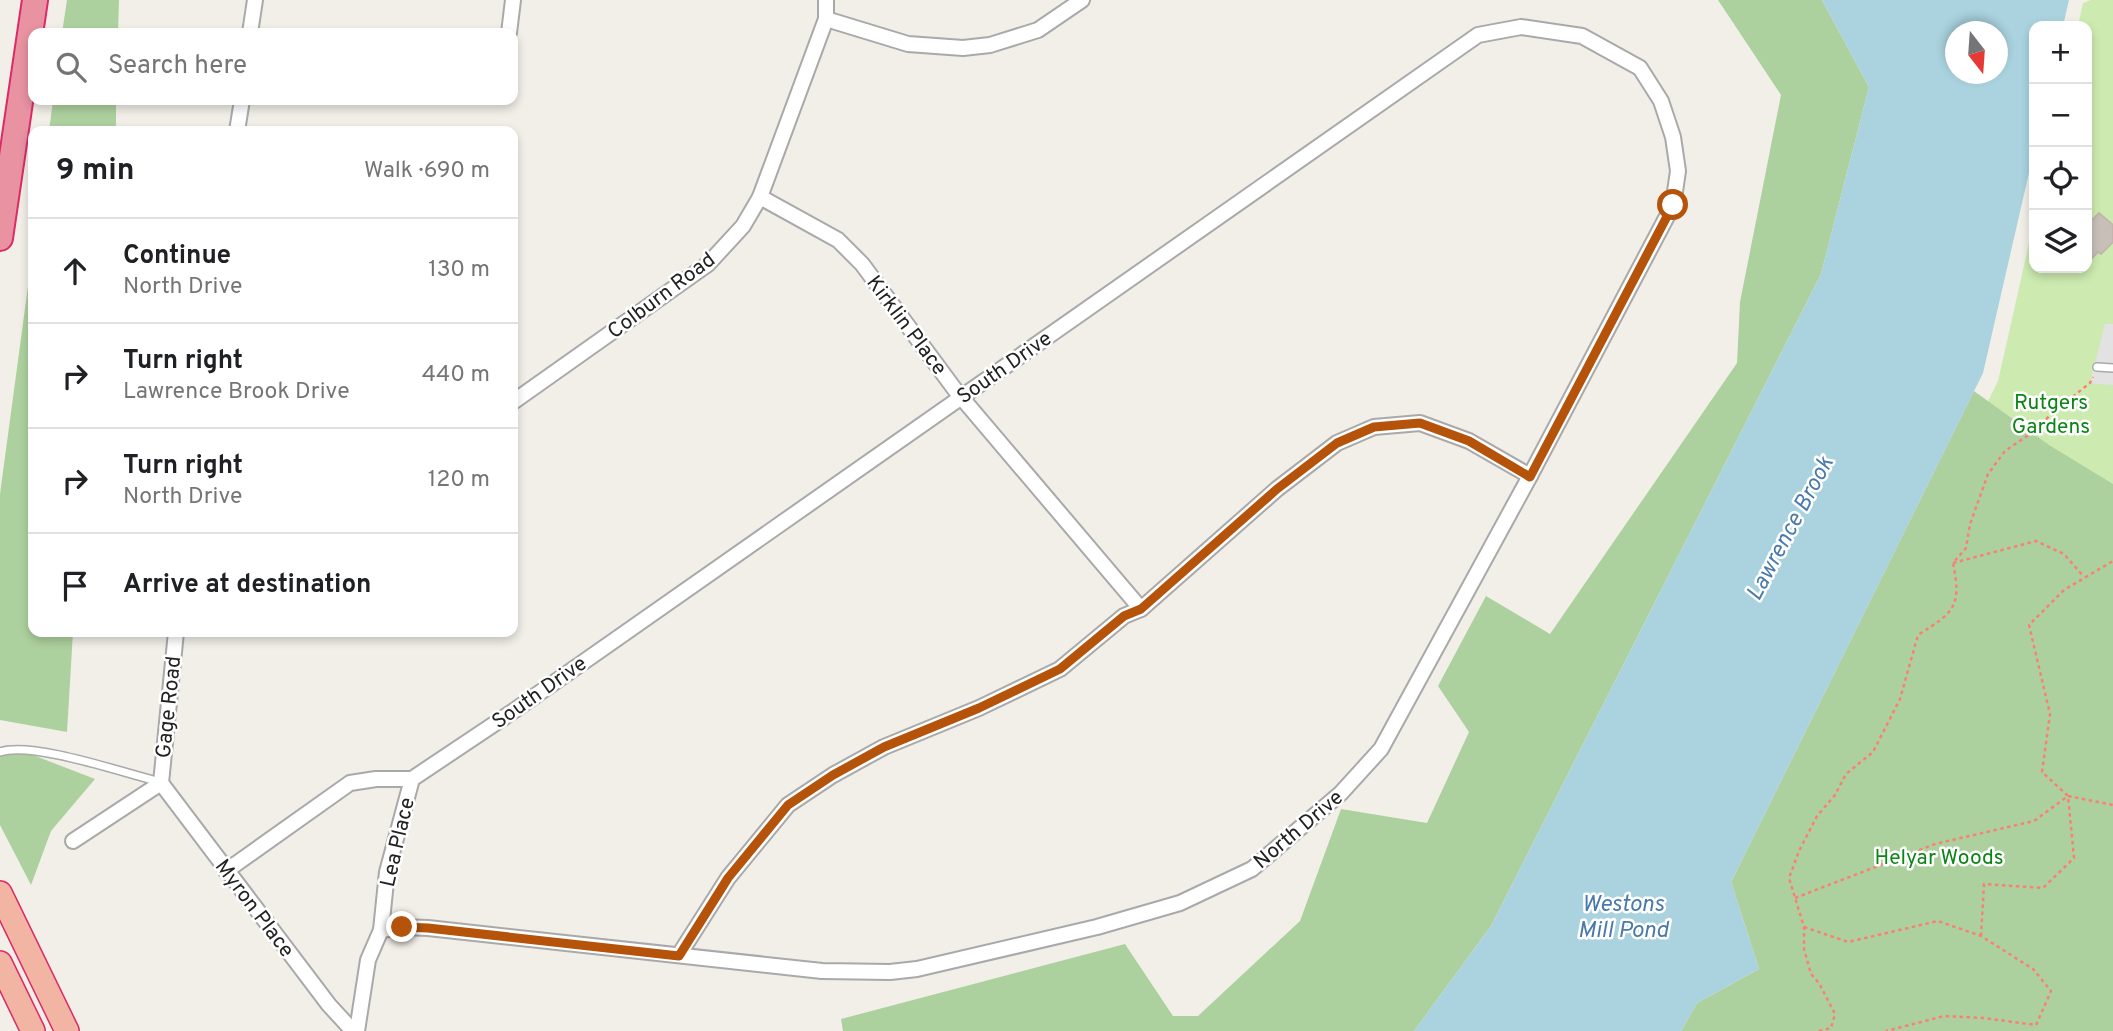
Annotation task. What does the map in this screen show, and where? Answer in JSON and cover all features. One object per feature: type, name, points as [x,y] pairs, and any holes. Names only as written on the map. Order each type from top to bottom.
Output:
[{"type":"highway","points":[[31,28],[35,0]]},
{"type":"highway","points":[[0,239],[28,48]]},
{"type":"highway","points":[[0,893],[67,1031]]},
{"type":"highway","points":[[0,963],[33,1031]]},
{"type":"street","points":[[251,28],[255,0]]},
{"type":"street","points":[[510,28],[513,0]]},
{"type":"street","name":"Colburn Road","points":[[518,398],[708,264],[743,226],[760,197],[826,19],[826,0]]},
{"type":"street","points":[[826,19],[908,44],[963,48],[990,45],[1038,30],[1082,0]]},
{"type":"street","name":"South Drive","points":[[412,779],[515,710],[1478,35],[1521,27],[1582,36],[1614,54]]},
{"type":"street","name":"North Drive","points":[[381,930],[402,927],[428,928],[822,971],[890,972],[918,969],[1097,927],[1180,903],[1252,869],[1341,793],[1381,749],[1530,477],[1673,205],[1678,171],[1673,137],[1661,101],[1640,68],[1614,54]]},
{"type":"street","points":[[238,126],[241,105]]},
{"type":"street","name":"Kirklin Place","points":[[760,197],[838,240],[862,264],[961,397],[1141,609]]},
{"type":"street","points":[[679,956],[728,878],[788,805],[833,775],[884,747],[979,708],[1060,669],[1124,616],[1141,609],[1277,489],[1337,443],[1374,427],[1420,423],[1469,441],[1530,477]]},
{"type":"street","name":"Gage Road","points":[[161,783],[176,637]]},
{"type":"street","name":"Lea Place","points":[[226,871],[350,783],[376,779],[412,779],[387,872],[381,930],[368,960],[355,1031]]},
{"type":"street","points":[[74,841],[161,783]]},
{"type":"street","name":"Myron Place","points":[[161,783],[329,1005],[355,1031]]},
{"type":"lane","points":[[2097,367],[2113,368]]},
{"type":"lane","points":[[0,752],[8,749],[39,751],[161,783]]},
{"type":"path","points":[[1953,563],[1966,548],[1970,524],[1989,474],[2005,450],[2036,430],[2090,383],[2097,367]]},
{"type":"path","points":[[1953,563],[2036,541],[2064,554],[2084,578]]},
{"type":"path","points":[[2113,561],[2064,590],[2029,625],[2050,715],[2042,772],[2068,796],[2113,805]]},
{"type":"path","points":[[1819,1031],[1830,1028],[1835,1014],[1819,983],[1811,974],[1804,949],[1804,927],[1789,878],[1817,816],[1835,795],[1846,774],[1872,752],[1900,699],[1918,635],[1946,618],[1955,603],[1958,588],[1953,563]]},
{"type":"path","points":[[1795,898],[1935,844],[2034,821],[2068,796]]},
{"type":"path","points":[[1981,936],[1984,884],[2043,888],[2074,858],[2068,796]]},
{"type":"path","points":[[1804,927],[1848,942],[1938,921],[1981,936],[2033,969],[2051,991],[2036,1025],[2036,1031]]},
{"type":"path","points":[[1886,1031],[1944,1016],[2036,1025]]},
{"type":"green space","points":[[67,0],[119,0],[118,28],[63,28]]},
{"type":"green space","points":[[1718,0],[1822,0],[1869,87],[1821,274],[1491,926],[1414,1031],[843,1031],[841,1019],[1125,944],[1173,1016],[1198,1016],[1300,921],[1341,809],[1427,823],[1469,732],[1438,686],[1486,596],[1550,634],[1737,363],[1740,302],[1781,95]]},
{"type":"green space","name":"Rutgers Gardens","points":[[2091,0],[2113,0],[2113,517],[1969,440],[1998,381],[2029,243],[2029,273],[2092,273],[2092,21],[2079,21],[2083,3]]},
{"type":"green space","points":[[52,105],[116,105],[116,126],[50,126]]},
{"type":"green space","points":[[28,286],[28,637],[73,637],[67,732],[0,720],[0,494]]},
{"type":"green space","name":"Helyar Woods","points":[[1974,391],[2049,445],[2113,484],[2113,1031],[1681,1031],[1697,1003],[1759,969],[1731,882]]},
{"type":"green space","points":[[7,745],[95,779],[51,831],[31,885],[0,825],[0,753]]},
{"type":"shaded area","points":[[2105,324],[2113,324],[2113,385],[2090,383]]},
{"type":"water","name":"Westons Mill Pond","points":[[1822,0],[2069,0],[2064,21],[2029,21],[2029,173],[1983,373],[1731,882],[1759,969],[1697,1003],[1681,1031],[1414,1031],[1491,926],[1821,274],[1869,87]]},
{"type":"building","points":[[2099,213],[2113,225],[2113,242],[2101,254],[2098,252],[2092,258],[2092,220]]},
{"type":"route","points":[[402,927],[679,956],[728,878],[788,805],[833,775],[884,747],[979,708],[1060,669],[1124,616],[1141,609],[1277,489],[1337,443],[1374,427],[1420,423],[1469,441],[1530,477],[1673,205]]},
{"type":"water label","name":"Lawrence Brook","points":[[1789,528]]}]
